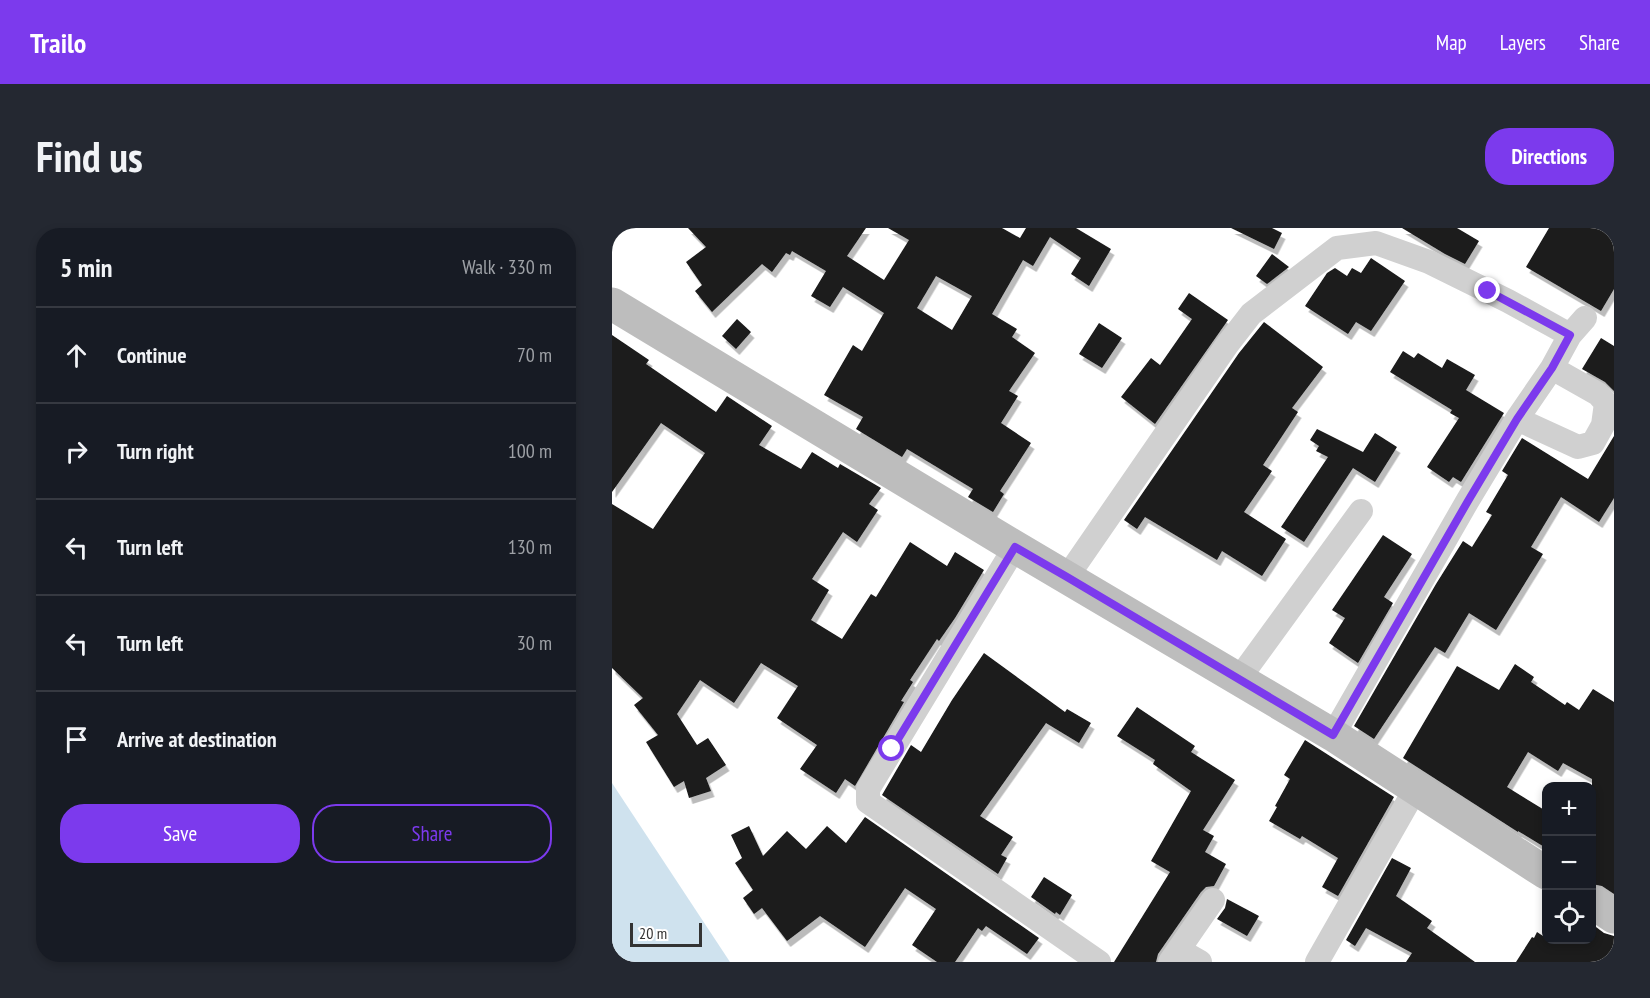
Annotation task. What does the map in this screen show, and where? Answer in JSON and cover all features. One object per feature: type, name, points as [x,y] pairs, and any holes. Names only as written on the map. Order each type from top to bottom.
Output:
[{"type":"street","points":[[1067,577],[1227,345],[1251,314],[1337,248],[1376,243],[1429,262],[1508,301],[1578,326],[1517,419],[1333,735]]},
{"type":"street","points":[[612,304],[1333,735],[1542,870]]},
{"type":"street","points":[[1517,419],[1578,447],[1593,443],[1603,425],[1606,403],[1598,394],[1552,368]]},
{"type":"street","points":[[1238,680],[1361,511]]},
{"type":"street","points":[[1015,547],[868,789],[868,802],[1099,962]]},
{"type":"street","points":[[1317,962],[1416,788]]},
{"type":"street","points":[[1200,962],[1174,956],[1213,900]]},
{"type":"street","points":[[1596,905],[1614,917]]},
{"type":"water","points":[[612,783],[730,962],[612,962]]},
{"type":"building","points":[[688,228],[866,228],[847,256],[884,280],[909,240],[888,228],[1002,228],[1020,238],[1026,228],[1076,228],[1111,249],[1089,286],[1071,274],[1081,258],[1050,237],[1033,266],[1023,260],[992,314],[1017,329],[1012,337],[1035,353],[1009,391],[1018,396],[1001,423],[1031,443],[1000,491],[1004,494],[993,512],[968,497],[973,489],[907,449],[902,457],[856,429],[863,417],[824,395],[853,345],[862,351],[884,313],[843,287],[830,307],[811,296],[826,271],[792,251],[790,255],[786,253],[772,272],[762,264],[712,312],[695,291],[702,285],[686,262],[706,247]],"holes":[[[936,276],[972,296],[952,330],[917,308]]]},
{"type":"building","points":[[1231,228],[1272,228],[1282,233],[1274,249]]},
{"type":"building","points":[[1402,228],[1457,228],[1479,241],[1465,264]]},
{"type":"building","points":[[1549,228],[1614,228],[1614,289],[1601,311],[1526,267]]},
{"type":"building","points":[[1272,254],[1289,267],[1267,284],[1256,276]]},
{"type":"building","points":[[1371,258],[1405,281],[1371,331],[1356,322],[1348,334],[1305,306],[1327,273],[1335,268],[1347,276],[1352,268],[1361,273]]},
{"type":"building","points":[[1189,293],[1228,320],[1155,424],[1121,397],[1151,358],[1160,365],[1192,319],[1178,309]]},
{"type":"building","points":[[737,319],[751,332],[736,349],[722,336]]},
{"type":"building","points":[[1264,322],[1323,367],[1292,408],[1298,412],[1263,465],[1272,471],[1244,512],[1286,539],[1262,576],[1222,551],[1217,560],[1145,517],[1137,529],[1124,520],[1239,353]]},
{"type":"building","points":[[1099,323],[1122,338],[1102,368],[1079,354]]},
{"type":"building","points":[[612,335],[649,360],[646,364],[716,412],[727,396],[772,426],[759,445],[801,469],[812,452],[838,468],[840,464],[881,488],[869,504],[878,510],[857,542],[843,532],[812,579],[829,590],[811,620],[842,639],[871,594],[876,597],[910,542],[947,566],[955,552],[984,570],[955,618],[939,641],[937,639],[910,680],[913,682],[901,701],[904,702],[855,786],[845,779],[836,793],[800,769],[817,745],[777,718],[798,686],[761,663],[734,703],[700,680],[677,714],[697,745],[708,738],[726,765],[706,778],[711,791],[689,798],[684,781],[674,787],[646,742],[658,735],[634,705],[643,698],[612,668],[612,504],[653,529],[705,453],[661,423],[612,492]]},
{"type":"building","points":[[1601,338],[1614,346],[1614,391],[1605,382],[1582,369]]},
{"type":"building","points":[[1403,351],[1414,358],[1418,353],[1442,368],[1447,359],[1475,375],[1466,390],[1504,413],[1461,482],[1453,477],[1449,482],[1427,467],[1459,418],[1450,413],[1452,410],[1390,372]]},
{"type":"building","points":[[1317,429],[1363,452],[1375,433],[1397,447],[1375,482],[1353,468],[1304,542],[1281,527],[1328,457],[1316,451],[1319,446],[1310,440]]},
{"type":"building","points":[[1614,436],[1614,498],[1599,522],[1561,497],[1531,547],[1543,554],[1496,630],[1469,613],[1445,653],[1435,647],[1374,739],[1354,726],[1463,541],[1472,547],[1492,515],[1486,512],[1508,475],[1502,471],[1522,438],[1588,479]]},
{"type":"building","points":[[1383,535],[1412,554],[1384,597],[1393,603],[1358,663],[1329,643],[1345,618],[1332,610]]},
{"type":"building","points":[[984,653],[1065,712],[1067,709],[1091,723],[1079,743],[1046,723],[980,816],[1013,837],[1001,855],[1007,858],[998,874],[882,795],[911,745],[921,752]]},
{"type":"building","points":[[1515,664],[1534,677],[1531,682],[1565,705],[1567,702],[1579,710],[1593,689],[1614,702],[1614,894],[1596,885],[1596,782],[1592,782],[1592,779],[1563,763],[1558,771],[1528,752],[1507,787],[1542,809],[1542,846],[1403,758],[1457,666],[1499,690]]},
{"type":"building","points":[[1137,707],[1195,746],[1191,752],[1235,780],[1203,830],[1214,836],[1205,852],[1226,864],[1214,886],[1206,887],[1201,892],[1158,954],[1156,962],[1114,962],[1170,872],[1151,861],[1191,791],[1153,764],[1155,760],[1117,736]]},
{"type":"building","points":[[1305,740],[1394,797],[1338,896],[1322,887],[1338,858],[1302,836],[1300,839],[1269,821],[1290,779],[1284,775]]},
{"type":"building","points":[[865,817],[1039,938],[1027,954],[986,926],[982,931],[978,928],[955,962],[937,962],[912,945],[936,909],[905,888],[865,947],[820,916],[787,941],[762,908],[754,914],[743,898],[753,890],[735,863],[742,858],[731,835],[749,826],[763,856],[787,831],[806,849],[827,826],[846,843]]},
{"type":"building","points":[[1392,858],[1411,868],[1396,896],[1432,921],[1427,928],[1475,962],[1406,962],[1412,953],[1366,928],[1355,946],[1346,940]]},
{"type":"building","points":[[1044,877],[1072,895],[1060,915],[1031,897]]},
{"type":"building","points":[[1227,899],[1259,916],[1247,936],[1217,919],[1225,908]]},
{"type":"building","points":[[1596,927],[1614,936],[1614,962],[1516,962],[1537,932],[1542,935],[1542,944],[1596,944]]},
{"type":"route","points":[[892,749],[1015,547],[1333,735],[1468,501],[1517,419],[1552,368],[1570,335],[1488,291]]}]
